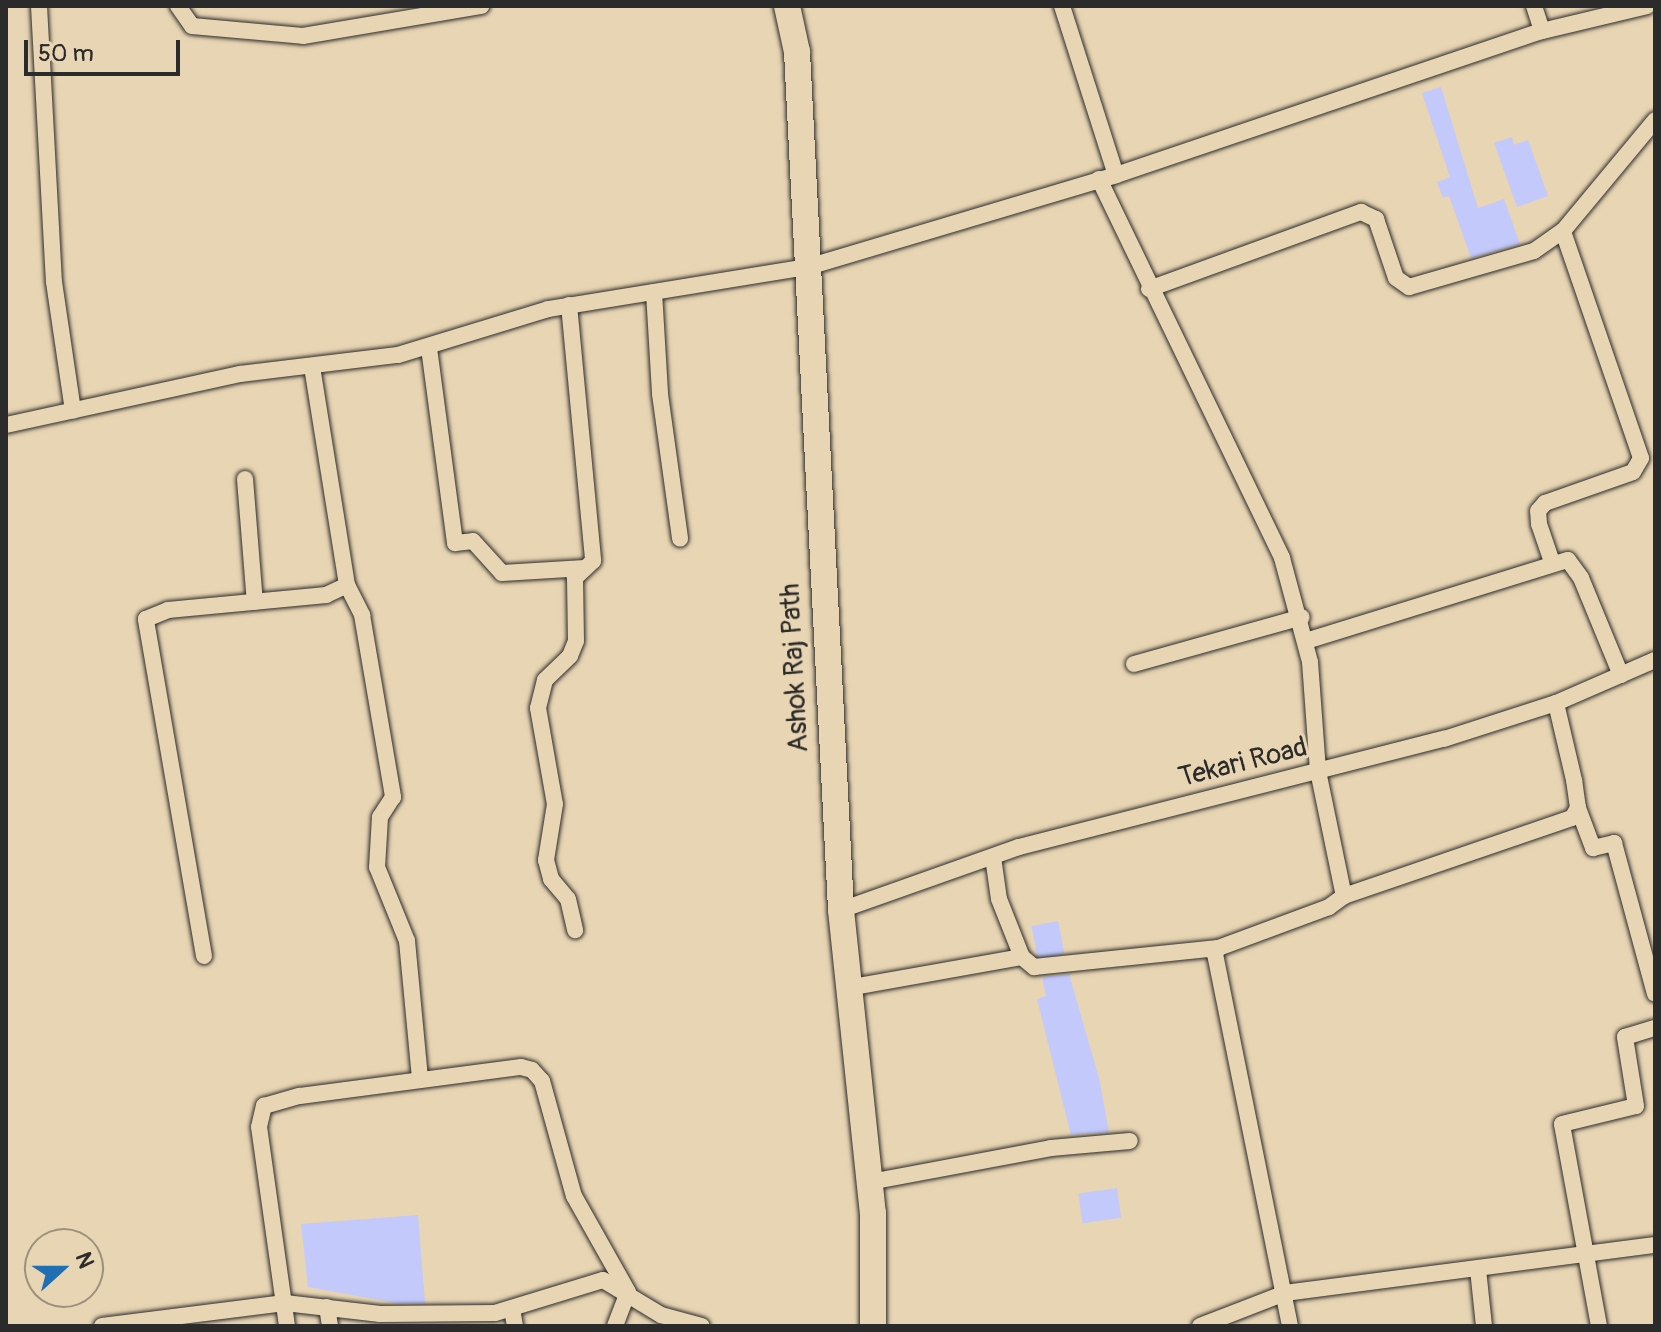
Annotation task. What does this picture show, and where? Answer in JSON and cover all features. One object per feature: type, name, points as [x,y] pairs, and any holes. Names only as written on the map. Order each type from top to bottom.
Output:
[{"type":"main road","name":"Ashok Raj Path","points":[[787,6],[797,52],[841,910],[853,987],[870,1182],[873,1326]]},
{"type":"street","points":[[39,6],[55,294],[73,411]]},
{"type":"street","points":[[178,6],[192,26],[303,36],[409,22],[481,6]]},
{"type":"street","points":[[1062,6],[1107,177],[1149,289],[1282,558],[1302,617],[1318,771],[1344,896]]},
{"type":"street","points":[[1534,6],[1542,31]]},
{"type":"street","points":[[6,425],[240,374],[429,348],[569,305],[808,267],[1107,177],[1542,31],[1647,6]]},
{"type":"street","points":[[1149,289],[1361,212],[1376,219],[1396,278],[1409,287],[1534,251],[1563,231],[1655,120]]},
{"type":"street","points":[[1552,562],[1539,524],[1538,511],[1545,503],[1633,472],[1641,458],[1563,231]]},
{"type":"street","points":[[654,292],[660,394],[680,539]]},
{"type":"street","points":[[569,305],[593,561],[575,578],[576,641],[570,656],[545,680],[538,708],[555,804],[546,860],[551,879],[568,899],[575,930]]},
{"type":"street","points":[[429,348],[455,543],[473,541],[502,573],[585,568]]},
{"type":"street","points":[[312,366],[348,567],[347,585],[364,624],[393,797],[380,817],[377,867],[407,941],[420,1079]]},
{"type":"street","points":[[245,479],[255,602]]},
{"type":"street","points":[[1306,641],[1552,562],[1568,560],[1575,566],[1621,675]]},
{"type":"street","points":[[204,956],[146,619],[168,610],[326,595],[347,585]]},
{"type":"street","points":[[1134,664],[1302,617]]},
{"type":"street","name":"Tekari Road","points":[[841,910],[993,857],[1105,823],[1318,771],[1556,703],[1655,660]]},
{"type":"street","points":[[1556,703],[1578,808],[1593,848],[1614,843],[1655,994]]},
{"type":"street","points":[[993,857],[999,899],[1022,957],[1041,969],[1133,954],[1218,948],[1329,907],[1344,896],[1557,826],[1572,818],[1578,808]]},
{"type":"street","points":[[1218,948],[1216,968],[1290,1326]]},
{"type":"street","points":[[853,987],[1022,957]]},
{"type":"street","points":[[1599,1326],[1562,1124],[1636,1106],[1625,1037],[1655,1028]]},
{"type":"street","points":[[287,1326],[259,1127],[264,1106],[278,1099],[420,1079],[532,1070],[548,1097],[574,1196],[628,1292]]},
{"type":"street","points":[[870,1182],[1051,1148],[1130,1141]]},
{"type":"street","points":[[1200,1326],[1285,1293],[1655,1245]]},
{"type":"street","points":[[1478,1269],[1484,1326]]},
{"type":"street","points":[[102,1326],[285,1303],[327,1307],[381,1320],[474,1315],[513,1318],[603,1280],[628,1292],[661,1315],[702,1326]]},
{"type":"street","points":[[615,1326],[628,1292]]},
{"type":"street","points":[[327,1307],[330,1326]]},
{"type":"building","points":[[1441,87],[1478,208],[1504,199],[1520,244],[1471,258],[1449,196],[1443,198],[1437,182],[1450,177],[1422,93]]},
{"type":"building","points":[[1512,137],[1514,145],[1528,140],[1548,196],[1517,207],[1494,143]]},
{"type":"building","points":[[1058,921],[1064,953],[1038,959],[1031,926]]},
{"type":"building","points":[[1069,974],[1099,1078],[1109,1132],[1071,1135],[1037,999],[1046,996],[1042,977]]},
{"type":"building","points":[[1117,1188],[1121,1218],[1083,1223],[1078,1193]]},
{"type":"building","points":[[418,1215],[425,1303],[396,1303],[308,1287],[301,1224]]}]
